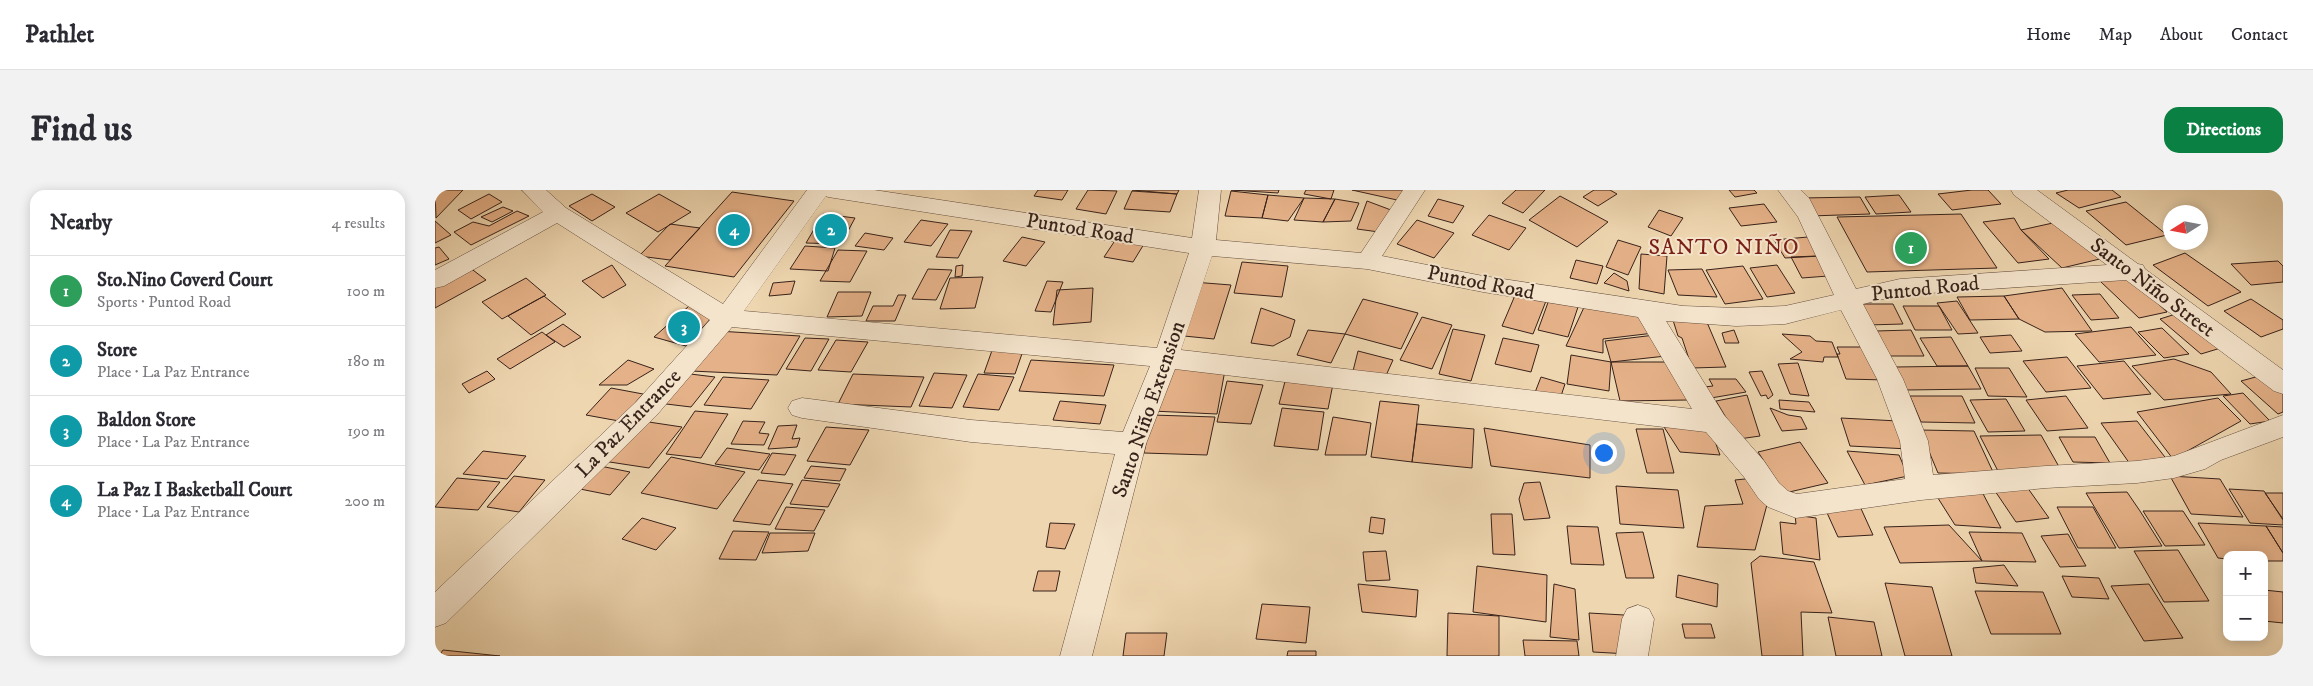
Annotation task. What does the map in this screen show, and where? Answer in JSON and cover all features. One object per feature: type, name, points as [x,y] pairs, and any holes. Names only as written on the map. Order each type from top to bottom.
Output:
[{"type":"street","points":[[533,190],[559,213],[726,318],[1166,358],[1714,422]]},
{"type":"street","name":"La Paz Entrance","points":[[435,613],[646,409],[726,318],[819,190]]},
{"type":"street","name":"Puntod Road","points":[[828,190],[1203,247],[1367,261],[1483,284],[1647,311],[1736,317],[1785,315],[1900,287],[2134,271]]},
{"type":"street","name":"Santo Niño Extension","points":[[1076,656],[1132,444],[1166,358],[1203,247],[1210,190]]},
{"type":"street","points":[[1367,261],[1414,190]]},
{"type":"street","points":[[1789,190],[1801,203],[1809,217],[1847,299],[1890,379],[1914,441],[1921,488]]},
{"type":"street","name":"Santo Niño Street","points":[[2022,190],[2134,271],[2283,384]]},
{"type":"street","points":[[435,280],[559,213]]},
{"type":"street","points":[[1647,311],[1714,422],[1754,469],[1769,491],[1778,500],[1796,506],[1921,488],[2046,477],[2137,472],[2174,467],[2195,461],[2211,452],[2283,426]]},
{"type":"street","points":[[802,408],[971,431],[1132,444]]},
{"type":"street","points":[[1632,656],[1638,619]]},
{"type":"building","points":[[435,190],[463,190],[436,218]]},
{"type":"building","points":[[1038,190],[1068,190],[1062,200],[1034,196]]},
{"type":"building","points":[[1088,190],[1117,191],[1106,214],[1076,209]]},
{"type":"building","points":[[1132,190],[1179,190],[1177,194]]},
{"type":"building","points":[[1231,190],[1279,190],[1278,193]]},
{"type":"building","points":[[1306,190],[1334,190],[1331,199],[1304,194]]},
{"type":"building","points":[[1352,190],[1404,190],[1397,200]]},
{"type":"building","points":[[1516,190],[1545,190],[1523,213],[1502,203]]},
{"type":"building","points":[[1594,190],[1610,190],[1617,194],[1598,206],[1583,197]]},
{"type":"building","points":[[1729,190],[1754,190],[1757,193],[1735,197]]},
{"type":"building","points":[[1988,190],[2001,204],[1952,210],[1938,194]]},
{"type":"building","points":[[2068,190],[2112,190],[2121,197],[2079,208],[2056,193]]},
{"type":"building","points":[[1132,191],[1177,194],[1170,212],[1124,209]]},
{"type":"building","points":[[1231,191],[1268,195],[1262,218],[1225,216]]},
{"type":"building","points":[[732,192],[794,201],[734,277],[665,266]]},
{"type":"building","points":[[489,194],[502,202],[471,219],[458,210]]},
{"type":"building","points":[[592,194],[615,207],[592,221],[569,206]]},
{"type":"building","points":[[659,194],[691,212],[658,232],[626,213]]},
{"type":"building","points":[[1268,195],[1304,198],[1288,221],[1262,218]]},
{"type":"building","points":[[1899,195],[1911,212],[1876,214],[1865,197]]},
{"type":"building","points":[[1560,196],[1608,222],[1577,247],[1529,220]]},
{"type":"building","points":[[1860,197],[1870,214],[1810,216],[1801,198]]},
{"type":"building","points":[[1304,198],[1335,199],[1323,222],[1294,220]]},
{"type":"building","points":[[1335,199],[1359,203],[1351,221],[1323,222]]},
{"type":"building","points":[[1438,199],[1464,206],[1453,223],[1428,216]]},
{"type":"building","points":[[1367,201],[1391,210],[1379,232],[1357,229]]},
{"type":"building","points":[[2126,202],[2163,232],[2163,236],[2126,245],[2086,211]]},
{"type":"building","points":[[1764,204],[1777,222],[1741,226],[1729,208]]},
{"type":"building","points":[[503,207],[513,211],[492,222],[481,217]]},
{"type":"building","points":[[1659,210],[1683,218],[1671,236],[1648,227]]},
{"type":"building","points":[[517,211],[529,216],[471,245],[454,232],[473,222],[489,226]]},
{"type":"building","points":[[823,214],[855,218],[841,244],[806,243]]},
{"type":"building","points":[[1961,214],[1997,268],[1867,272],[1837,217]]},
{"type":"building","points":[[1489,215],[1526,228],[1509,250],[1472,235]]},
{"type":"building","points":[[2014,218],[2021,230],[2049,259],[2018,263],[1983,222]]},
{"type":"building","points":[[921,220],[948,224],[931,246],[904,242]]},
{"type":"building","points":[[1417,220],[1454,233],[1434,258],[1397,244]]},
{"type":"building","points":[[435,221],[451,235],[435,243]]},
{"type":"building","points":[[2062,221],[2104,258],[2062,268],[2021,230]]},
{"type":"building","points":[[670,224],[700,228],[670,260],[639,256]]},
{"type":"building","points":[[950,230],[972,231],[958,258],[936,257]]},
{"type":"building","points":[[865,233],[893,238],[884,250],[855,246]]},
{"type":"building","points":[[1022,237],[1045,242],[1026,266],[1003,261]]},
{"type":"building","points":[[1808,237],[1820,256],[1785,258],[1774,240]]},
{"type":"building","points":[[1116,239],[1144,244],[1133,262],[1104,257]]},
{"type":"building","points":[[1618,240],[1641,247],[1628,275],[1606,267]]},
{"type":"building","points":[[805,246],[835,248],[828,271],[790,269]]},
{"type":"building","points":[[439,247],[449,259],[435,265],[435,248]]},
{"type":"building","points":[[838,250],[867,251],[850,282],[820,281]]},
{"type":"building","points":[[2185,253],[2241,292],[2208,306],[2153,265]]},
{"type":"building","points":[[1641,254],[1667,256],[1664,294],[1639,289]]},
{"type":"building","points":[[1817,256],[1828,276],[1802,278],[1791,257]]},
{"type":"building","points":[[1576,260],[1603,266],[1597,284],[1570,278]]},
{"type":"building","points":[[2278,261],[2283,266],[2283,282],[2251,285],[2231,264]]},
{"type":"building","points":[[1242,262],[1288,266],[1282,297],[1234,293]]},
{"type":"building","points":[[612,265],[626,285],[603,298],[582,281]]},
{"type":"building","points":[[963,265],[962,276],[955,277],[956,266]]},
{"type":"building","points":[[1777,265],[1795,293],[1767,297],[1750,268]]},
{"type":"building","points":[[1743,266],[1763,299],[1725,304],[1706,270]]},
{"type":"building","points":[[469,267],[486,280],[435,308],[435,285]]},
{"type":"building","points":[[928,269],[952,270],[936,300],[912,299]]},
{"type":"building","points":[[1702,269],[1717,297],[1678,295],[1668,270]]},
{"type":"building","points":[[1614,273],[1627,281],[1629,291],[1604,283]]},
{"type":"building","points":[[2128,276],[2167,312],[2139,318],[2100,281]]},
{"type":"building","points":[[983,277],[975,308],[940,309],[950,278]]},
{"type":"building","points":[[526,278],[546,295],[502,319],[482,302]]},
{"type":"building","points":[[795,281],[791,294],[769,296],[773,283]]},
{"type":"building","points":[[1047,281],[1063,282],[1051,312],[1035,311]]},
{"type":"building","points":[[1193,282],[1231,285],[1214,339],[1174,335]]},
{"type":"building","points":[[1093,288],[1091,322],[1053,325],[1057,290]]},
{"type":"building","points":[[2062,288],[2092,331],[2045,332],[2019,319],[2004,296]]},
{"type":"building","points":[[838,292],[871,292],[862,316],[827,317]]},
{"type":"building","points":[[1516,293],[1546,301],[1533,334],[1502,326]]},
{"type":"building","points":[[2100,294],[2119,318],[2091,320],[2072,295]]},
{"type":"building","points":[[898,295],[906,295],[895,321],[866,321],[873,306],[893,306]]},
{"type":"building","points":[[544,296],[566,314],[531,335],[508,316]]},
{"type":"building","points":[[2004,296],[2019,319],[1970,320],[1957,297]]},
{"type":"building","points":[[1550,297],[1579,304],[1568,337],[1538,330]]},
{"type":"building","points":[[1363,299],[1418,313],[1401,349],[1345,334]]},
{"type":"building","points":[[2251,299],[2283,320],[2283,329],[2261,337],[2224,311]]},
{"type":"building","points":[[1957,301],[1978,333],[1958,334],[1937,303]]},
{"type":"building","points":[[1586,303],[1644,314],[1654,333],[1603,339],[1603,353],[1566,346]]},
{"type":"building","points":[[1856,304],[1893,304],[1903,324],[1867,325]]},
{"type":"building","points":[[689,306],[713,316],[686,346],[654,337]]},
{"type":"building","points":[[1903,306],[1939,306],[1952,330],[1915,330]]},
{"type":"building","points":[[1261,308],[1295,320],[1290,337],[1273,346],[1251,343]]},
{"type":"building","points":[[2182,312],[2224,347],[2201,354],[2160,319]]},
{"type":"building","points":[[1422,317],[1452,325],[1432,369],[1400,360]]},
{"type":"building","points":[[1672,317],[1706,320],[1726,367],[1692,368],[1682,338],[1678,336]]},
{"type":"building","points":[[563,324],[581,337],[564,347],[546,335]]},
{"type":"building","points":[[2131,327],[2156,355],[2099,362],[2075,334]]},
{"type":"building","points":[[2162,328],[2189,354],[2164,358],[2138,332]]},
{"type":"building","points":[[1453,329],[1485,335],[1471,381],[1439,374]]},
{"type":"building","points":[[1308,330],[1345,334],[1331,363],[1297,355]]},
{"type":"building","points":[[1734,330],[1739,343],[1725,343],[1722,333]]},
{"type":"building","points":[[1911,330],[1924,356],[1888,356],[1876,331]]},
{"type":"building","points":[[717,331],[800,336],[777,375],[691,371]]},
{"type":"building","points":[[542,332],[555,342],[510,369],[497,359]]},
{"type":"building","points":[[1782,334],[1810,336],[1816,341],[1832,342],[1838,357],[1824,357],[1823,362],[1790,359],[1802,352]]},
{"type":"building","points":[[1655,335],[1666,356],[1611,362],[1605,341]]},
{"type":"building","points":[[2011,335],[2022,351],[1990,353],[1980,337]]},
{"type":"building","points":[[1951,337],[1968,366],[1937,366],[1920,338]]},
{"type":"building","points":[[805,338],[829,339],[811,371],[786,369]]},
{"type":"building","points":[[1503,338],[1539,345],[1531,372],[1495,364]]},
{"type":"building","points":[[836,340],[868,342],[851,372],[818,370]]},
{"type":"building","points":[[995,342],[1026,342],[1015,374],[984,373]]},
{"type":"building","points":[[1837,347],[1864,347],[1886,380],[1846,379],[1837,354],[1840,354]]},
{"type":"building","points":[[1358,351],[1393,360],[1384,380],[1353,371]]},
{"type":"building","points":[[1571,355],[1611,362],[1609,391],[1567,384]]},
{"type":"building","points":[[2067,357],[2091,388],[2046,392],[2023,361]]},
{"type":"building","points":[[2174,359],[2211,372],[2231,394],[2164,400],[2132,366]]},
{"type":"building","points":[[628,360],[654,369],[627,385],[599,385]]},
{"type":"building","points":[[1031,360],[1114,365],[1104,396],[1019,391]]},
{"type":"building","points":[[2124,361],[2151,394],[2103,399],[2077,366]]},
{"type":"building","points":[[1611,362],[1677,362],[1688,400],[1620,401]]},
{"type":"building","points":[[1798,363],[1809,396],[1790,394],[1778,364]]},
{"type":"building","points":[[1968,366],[1981,389],[1906,390],[1895,367]]},
{"type":"building","points":[[1164,367],[1225,370],[1217,414],[1152,411]]},
{"type":"building","points":[[1975,368],[2009,368],[2027,397],[1988,396]]},
{"type":"building","points":[[487,371],[495,379],[469,393],[462,384]]},
{"type":"building","points":[[1762,371],[1773,395],[1768,399],[1766,395],[1761,396],[1749,372]]},
{"type":"building","points":[[682,373],[715,377],[691,407],[658,403]]},
{"type":"building","points":[[934,373],[967,375],[952,408],[919,406]]},
{"type":"building","points":[[853,374],[924,377],[911,407],[838,404]]},
{"type":"building","points":[[978,374],[1014,377],[999,410],[963,407]]},
{"type":"building","points":[[1287,374],[1334,379],[1328,409],[1279,404]]},
{"type":"building","points":[[2263,375],[2283,392],[2283,412],[2278,414],[2241,381]]},
{"type":"building","points":[[723,377],[769,380],[751,409],[704,405]]},
{"type":"building","points":[[1541,377],[1565,384],[1559,402],[1534,395]]},
{"type":"building","points":[[1709,379],[1736,379],[1746,392],[1711,398],[1704,387],[1713,386]]},
{"type":"building","points":[[1227,381],[1263,385],[1251,424],[1217,422]]},
{"type":"building","points":[[611,388],[643,394],[619,421],[586,415]]},
{"type":"building","points":[[2243,393],[2270,421],[2250,424],[2223,396]]},
{"type":"building","points":[[1747,395],[1760,436],[1739,439],[1716,401]]},
{"type":"building","points":[[1910,396],[1962,396],[1975,423],[1921,422]]},
{"type":"building","points":[[2066,396],[2088,428],[2047,431],[2026,400]]},
{"type":"building","points":[[2218,398],[2241,421],[2173,459],[2137,412]]},
{"type":"building","points":[[2006,399],[2025,431],[1988,432],[1970,400]]},
{"type":"building","points":[[1779,400],[1809,402],[1815,412],[1780,409]]},
{"type":"building","points":[[1060,401],[1106,405],[1100,424],[1053,420]]},
{"type":"building","points":[[1380,401],[1419,405],[1412,462],[1371,457]]},
{"type":"building","points":[[1282,408],[1324,412],[1318,450],[1274,446]]},
{"type":"building","points":[[1770,408],[1788,415],[1801,417],[1807,429],[1782,431]]},
{"type":"building","points":[[695,411],[728,414],[701,458],[666,454]]},
{"type":"building","points":[[1152,415],[1215,417],[1207,455],[1144,453]]},
{"type":"building","points":[[1333,417],[1371,423],[1366,455],[1325,455]]},
{"type":"building","points":[[1841,418],[1898,421],[1909,449],[1850,446]]},
{"type":"building","points":[[642,421],[682,427],[649,468],[603,461]]},
{"type":"building","points":[[743,421],[765,422],[759,433],[769,434],[764,445],[731,444]]},
{"type":"building","points":[[2137,421],[2168,461],[2130,464],[2101,423]]},
{"type":"building","points":[[1417,424],[1474,429],[1472,468],[1412,462]]},
{"type":"building","points":[[797,425],[792,439],[800,438],[797,447],[768,449],[778,426]]},
{"type":"building","points":[[1709,425],[1720,455],[1680,452],[1664,427]]},
{"type":"building","points":[[826,427],[869,430],[850,465],[807,461]]},
{"type":"building","points":[[1484,428],[1590,445],[1590,478],[1491,466]]},
{"type":"building","points":[[1636,429],[1663,429],[1674,473],[1647,473]]},
{"type":"building","points":[[1920,430],[1974,431],[1994,474],[1938,473]]},
{"type":"building","points":[[2041,435],[2062,472],[1999,473],[1980,436]]},
{"type":"building","points":[[2059,437],[2095,437],[2110,463],[2073,462]]},
{"type":"building","points":[[1800,442],[1828,483],[1785,493],[1758,452]]},
{"type":"building","points":[[727,448],[770,454],[759,470],[715,464]]},
{"type":"building","points":[[483,451],[526,456],[507,479],[463,474]]},
{"type":"building","points":[[1847,451],[1899,455],[1908,476],[1865,485]]},
{"type":"building","points":[[772,453],[796,455],[785,475],[761,473]]},
{"type":"building","points":[[671,457],[745,472],[717,509],[641,493]]},
{"type":"building","points":[[595,465],[630,472],[610,495],[575,488]]},
{"type":"building","points":[[811,466],[846,469],[840,481],[804,478]]},
{"type":"building","points":[[514,476],[545,480],[519,512],[487,507]]},
{"type":"building","points":[[2170,476],[2220,479],[2243,517],[2191,514]]},
{"type":"building","points":[[457,478],[500,482],[478,510],[435,507]]},
{"type":"building","points":[[1755,478],[1769,497],[1755,550],[1697,547],[1705,506],[1743,504],[1735,480]]},
{"type":"building","points":[[758,480],[793,484],[770,525],[733,521]]},
{"type":"building","points":[[802,480],[840,484],[828,507],[790,504]]},
{"type":"building","points":[[1540,482],[1550,518],[1524,520],[1519,499],[1524,483]]},
{"type":"building","points":[[1616,486],[1678,490],[1684,528],[1620,524]]},
{"type":"building","points":[[2027,487],[2049,518],[2016,522],[1995,491]]},
{"type":"building","points":[[1980,488],[2001,528],[1955,525],[1936,495]]},
{"type":"building","points":[[2229,489],[2264,491],[2283,520],[2283,525],[2250,523]]},
{"type":"building","points":[[2127,492],[2162,546],[2119,548],[2086,493]]},
{"type":"building","points":[[2265,493],[2283,493],[2283,519]]},
{"type":"building","points":[[1858,502],[1873,535],[1838,537],[1823,504]]},
{"type":"building","points":[[786,507],[825,510],[814,531],[775,529]]},
{"type":"building","points":[[2057,507],[2093,507],[2116,548],[2078,548]]},
{"type":"building","points":[[2143,511],[2183,511],[2205,545],[2165,546]]},
{"type":"building","points":[[1491,514],[1512,514],[1515,555],[1493,554]]},
{"type":"building","points":[[1795,515],[1816,518],[1820,560],[1783,554],[1780,522],[1796,524]]},
{"type":"building","points":[[1371,517],[1385,519],[1383,534],[1369,532]]},
{"type":"building","points":[[642,518],[676,528],[656,550],[622,539]]},
{"type":"building","points":[[1050,523],[1075,524],[1065,549],[1046,547]]},
{"type":"building","points":[[2198,523],[2266,526],[2283,553],[2283,561],[2268,561],[2268,551],[2223,551],[2223,559],[2218,558]]},
{"type":"building","points":[[1949,525],[1982,561],[1900,563],[1884,527]]},
{"type":"building","points":[[1567,526],[1598,527],[1604,565],[1571,564]]},
{"type":"building","points":[[2266,526],[2283,527],[2283,553]]},
{"type":"building","points":[[733,531],[769,532],[756,560],[719,559]]},
{"type":"building","points":[[1643,532],[1654,578],[1626,578],[1616,533]]},
{"type":"building","points":[[1969,532],[2022,533],[2036,562],[1982,561]]},
{"type":"building","points":[[770,533],[815,533],[808,551],[762,553]]},
{"type":"building","points":[[2068,534],[2086,566],[2060,567],[2041,536]]},
{"type":"building","points":[[2178,550],[2209,601],[2164,602],[2134,551]]},
{"type":"building","points":[[1386,551],[1390,580],[1366,581],[1363,552]]},
{"type":"building","points":[[1760,556],[1814,562],[1832,613],[1801,612],[1803,656],[1762,656],[1751,563]]},
{"type":"building","points":[[2004,565],[2018,586],[1976,583],[1973,568]]},
{"type":"building","points":[[1477,566],[1547,575],[1546,622],[1473,612]]},
{"type":"building","points":[[1038,571],[1060,571],[1056,591],[1033,591]]},
{"type":"building","points":[[1678,575],[1718,584],[1717,607],[1676,597]]},
{"type":"building","points":[[2062,576],[2099,578],[2109,599],[2072,597]]},
{"type":"building","points":[[1885,583],[1932,587],[1952,656],[1905,656]]},
{"type":"building","points":[[1358,584],[1418,590],[1416,617],[1362,612]]},
{"type":"building","points":[[1554,584],[1575,589],[1579,640],[1550,637]]},
{"type":"building","points":[[2149,584],[2183,638],[2144,641],[2111,586]]},
{"type":"building","points":[[2268,590],[2283,592],[2283,623],[2268,621]]},
{"type":"building","points":[[1975,591],[2043,592],[2061,634],[1991,634]]},
{"type":"building","points":[[1262,604],[1310,607],[1306,643],[1256,639]]},
{"type":"building","points":[[1448,613],[1499,616],[1499,656],[1447,656]]},
{"type":"building","points":[[1589,613],[1624,615],[1629,654],[1593,652]]},
{"type":"building","points":[[1828,617],[1874,622],[1882,656],[1836,656]]},
{"type":"building","points":[[1682,624],[1711,624],[1715,638],[1685,638]]},
{"type":"building","points":[[1126,633],[1167,633],[1164,656],[1123,656]]},
{"type":"building","points":[[1523,640],[1577,641],[1579,656],[1525,656]]},
{"type":"building","points":[[443,650],[500,656],[439,656]]},
{"type":"building","points":[[1288,651],[1316,651],[1316,656],[1287,656]]},
{"type":"place","name":"La Paz I Basketball Court","points":[[734,230]]},
{"type":"place","name":"Store","points":[[831,230]]},
{"type":"place","name":"Sto.Nino Coverd Court","points":[[1911,248]]},
{"type":"place","name":"Baldon Store","points":[[684,327]]},
{"type":"district","name":"SANTO NIÑO","points":[[1724,246]]}]
